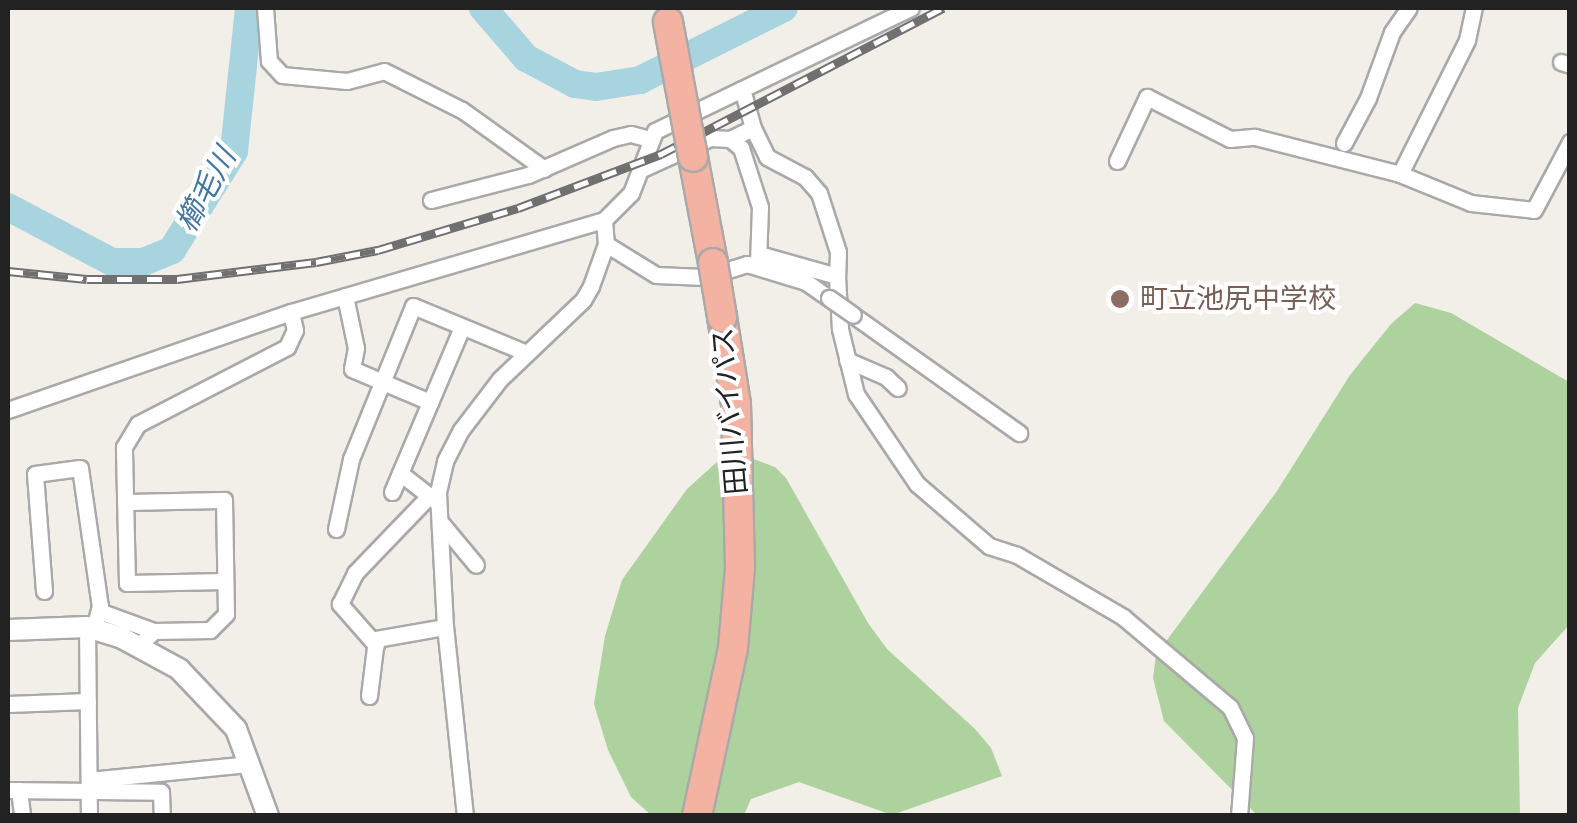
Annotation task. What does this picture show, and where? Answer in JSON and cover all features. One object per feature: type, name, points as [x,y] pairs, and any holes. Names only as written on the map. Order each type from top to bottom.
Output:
[{"type":"highway","name":"田川バイパス","points":[[667,15],[736,404],[740,568],[727,679],[697,816]]},
{"type":"street","points":[[266,8],[269,61],[282,75],[347,80],[384,70],[462,110],[544,168]]},
{"type":"street","points":[[8,410],[292,312],[604,220],[631,194],[650,139],[666,125],[911,8]]},
{"type":"street","points":[[1344,143],[1368,98],[1392,32],[1409,8]]},
{"type":"street","points":[[1400,174],[1467,40],[1474,8]]},
{"type":"street","points":[[742,90],[767,157],[806,177],[820,193],[838,252],[840,329],[856,394],[917,484],[989,546],[1017,555],[1123,617],[1230,707],[1246,738],[1239,816]]},
{"type":"street","points":[[1117,161],[1147,97],[1230,139],[1256,137],[1400,174],[1471,204],[1534,210],[1570,142]]},
{"type":"street","points":[[642,169],[710,138],[730,138],[753,128]]},
{"type":"street","points":[[431,200],[544,168],[613,138],[631,134],[650,139]]},
{"type":"street","points":[[730,138],[741,148],[760,208],[758,261]]},
{"type":"street","points":[[376,645],[340,604],[355,573],[434,499],[445,462],[461,430],[524,352],[583,300],[606,244],[604,220]]},
{"type":"street","points":[[606,244],[656,275],[672,278],[704,277],[758,261],[837,276]]},
{"type":"street","points":[[758,261],[806,282],[1019,433]]},
{"type":"street","points":[[382,285],[406,296],[413,306],[524,352]]},
{"type":"street","points":[[345,296],[356,348],[352,369],[430,402]]},
{"type":"street","points":[[336,529],[351,459],[413,306]]},
{"type":"street","points":[[225,581],[128,583],[124,448],[138,424],[276,356],[293,339],[292,312]]},
{"type":"street","points":[[392,492],[462,326]]},
{"type":"street","points":[[847,360],[898,388]]},
{"type":"street","points":[[44,591],[34,474],[80,468],[93,623],[88,701],[89,816]]},
{"type":"street","points":[[400,473],[434,499],[442,524],[445,627],[465,816]]},
{"type":"street","points":[[126,502],[224,500],[226,614],[218,626],[146,639]]},
{"type":"street","points":[[442,524],[476,565]]},
{"type":"street","points":[[8,630],[93,623],[146,639],[218,706],[236,729],[268,816]]},
{"type":"street","points":[[369,696],[376,640],[445,627]]},
{"type":"street","points":[[8,704],[88,701]]},
{"type":"street","points":[[22,816],[13,790],[250,764]]},
{"type":"street","points":[[90,784],[162,792],[162,816]]},
{"type":"green space","points":[[1415,303],[1451,313],[1569,382],[1569,625],[1535,663],[1518,708],[1520,815],[1257,815],[1164,721],[1153,678],[1156,655],[1277,491],[1350,375],[1391,324]]},
{"type":"green space","points":[[751,458],[775,467],[786,478],[868,623],[887,649],[975,729],[991,748],[1002,776],[892,815],[799,782],[751,799],[744,815],[651,815],[631,797],[608,750],[594,704],[605,636],[622,580],[687,489],[718,461]]},
{"type":"waterway","name":"櫛毛川","points":[[8,207],[112,262],[143,262],[172,250],[234,151],[249,8]]},
{"type":"waterway","points":[[483,8],[526,58],[575,84],[596,87],[640,80],[784,8]]},
{"type":"railway","points":[[8,271],[87,279],[177,279],[316,262],[378,250],[518,208],[661,154],[943,8]]},
{"type":"place","name":"町立池尻中学校","points":[[1120,299]]}]
